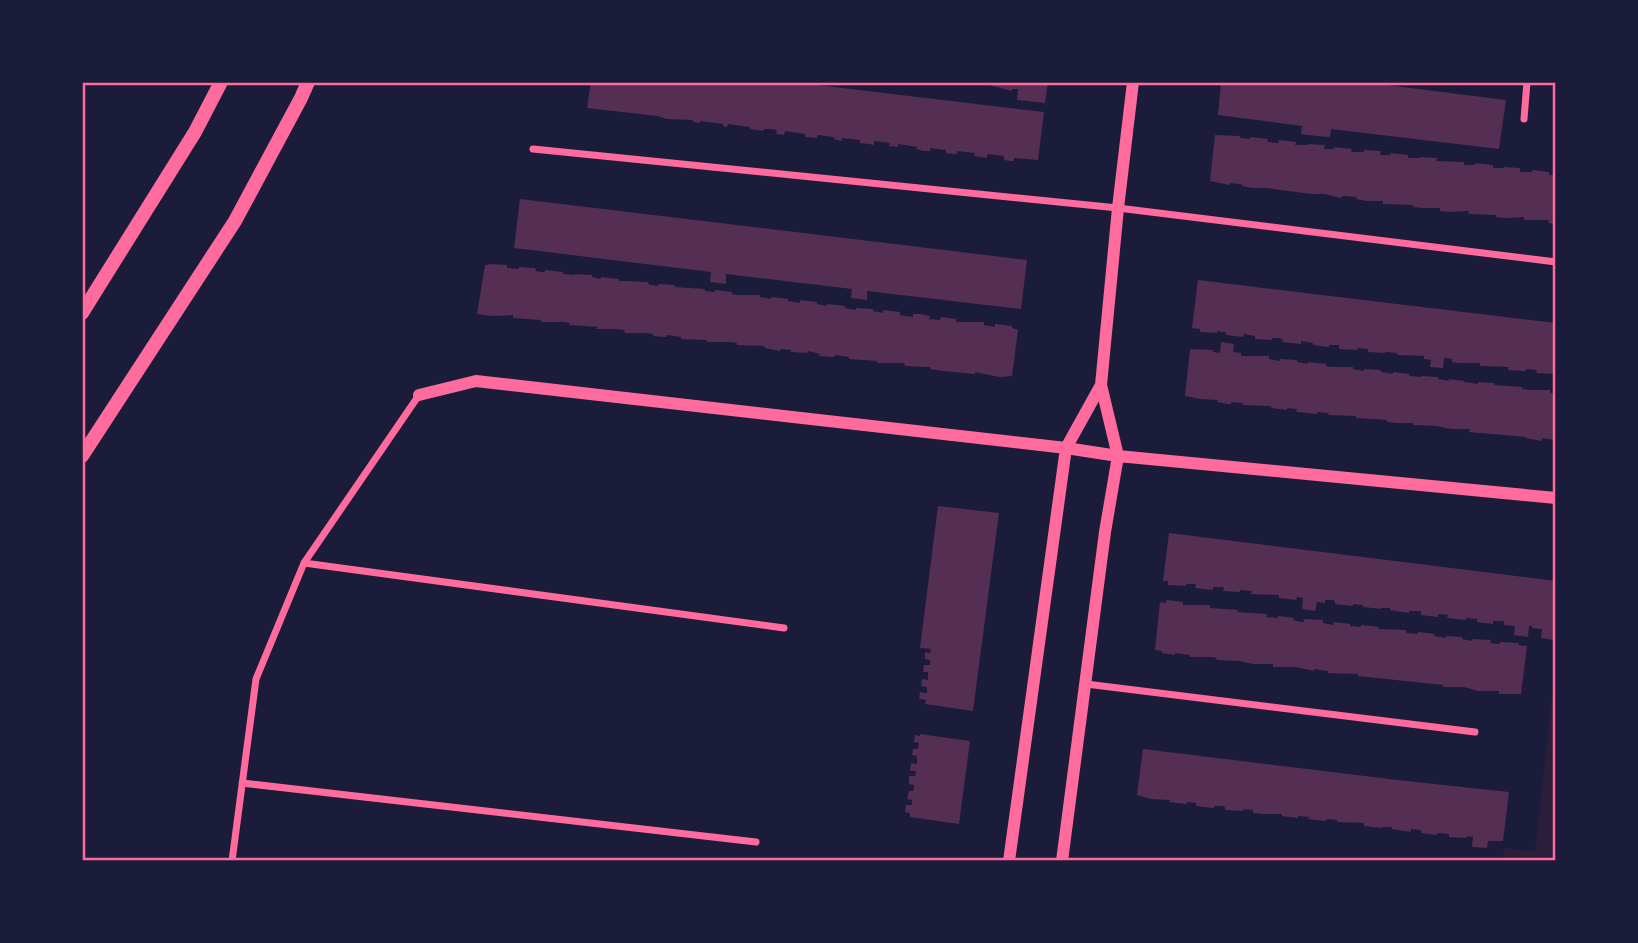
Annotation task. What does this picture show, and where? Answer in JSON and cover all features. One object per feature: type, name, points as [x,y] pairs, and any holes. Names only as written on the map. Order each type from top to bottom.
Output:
[{"type":"main road","points":[[82,313],[195,132],[221,82]]},
{"type":"main road","points":[[82,456],[235,221],[308,82]]},
{"type":"street","points":[[1062,861],[1105,532],[1118,456],[1101,385],[1133,82]]},
{"type":"street","points":[[1524,119],[1527,82]]},
{"type":"street","points":[[533,149],[1118,208],[1556,262]]},
{"type":"street","points":[[232,861],[256,679],[304,563],[419,396],[476,382],[1118,456],[1556,498]]},
{"type":"street","points":[[1009,861],[1066,448],[1101,385]]},
{"type":"street","points":[[304,563],[784,628]]},
{"type":"street","points":[[1086,684],[1475,732]]},
{"type":"street","points":[[242,783],[756,842]]},
{"type":"shaded area","points":[[1556,662],[1556,861],[1503,861],[1504,848],[1535,851]]},
{"type":"building","points":[[591,82],[792,82],[1044,112],[1038,160],[1014,158],[1014,161],[1010,161],[1004,160],[1004,156],[987,154],[987,158],[974,156],[975,153],[957,151],[957,154],[954,154],[930,148],[930,151],[924,151],[898,144],[898,147],[889,146],[890,143],[874,141],[874,145],[860,143],[860,140],[842,138],[842,141],[818,135],[817,138],[805,137],[805,134],[785,131],[784,135],[776,134],[777,130],[770,129],[763,131],[728,124],[727,127],[723,124],[587,108]]},
{"type":"building","points":[[968,82],[1048,82],[1045,103],[1017,100],[1018,89],[1012,91],[989,85],[967,85]]},
{"type":"building","points":[[1221,82],[1363,82],[1506,100],[1499,149],[1331,129],[1330,137],[1317,136],[1301,134],[1302,126],[1218,115]]},
{"type":"building","points":[[1215,135],[1268,139],[1267,142],[1278,143],[1279,140],[1296,142],[1295,145],[1325,145],[1324,149],[1352,149],[1351,152],[1381,151],[1380,155],[1391,155],[1390,153],[1408,155],[1408,158],[1464,162],[1464,165],[1475,163],[1493,165],[1493,168],[1520,168],[1520,172],[1549,172],[1549,175],[1556,175],[1556,224],[1548,223],[1549,220],[1468,214],[1469,211],[1440,211],[1440,208],[1383,204],[1383,201],[1367,201],[1356,199],[1357,197],[1341,198],[1210,181]]},
{"type":"building","points":[[520,199],[1027,260],[1021,309],[867,291],[867,300],[851,298],[852,289],[726,274],[726,284],[710,282],[711,272],[514,248]]},
{"type":"building","points":[[485,265],[518,269],[535,268],[541,272],[545,270],[592,275],[601,279],[648,282],[649,285],[675,285],[705,291],[732,292],[736,295],[760,295],[800,303],[800,300],[817,302],[856,310],[900,312],[900,315],[913,317],[913,314],[920,314],[930,316],[929,319],[940,320],[941,317],[956,319],[956,322],[984,322],[984,325],[995,327],[995,324],[1012,326],[1018,330],[1012,376],[942,371],[930,369],[931,367],[905,366],[904,363],[877,363],[835,355],[819,356],[820,354],[808,351],[780,351],[730,342],[625,333],[624,330],[513,318],[513,315],[477,314]]},
{"type":"building","points":[[1198,280],[1556,323],[1556,372],[1508,370],[1509,367],[1480,366],[1480,363],[1459,363],[1444,358],[1443,368],[1430,367],[1431,360],[1424,359],[1424,356],[1368,352],[1368,349],[1358,348],[1339,349],[1339,345],[1329,347],[1301,341],[1301,344],[1282,342],[1283,339],[1278,338],[1255,339],[1255,336],[1226,335],[1226,332],[1217,331],[1200,332],[1200,329],[1192,328]]},
{"type":"building","points":[[1221,342],[1234,344],[1233,352],[1241,353],[1241,356],[1269,356],[1269,359],[1280,361],[1297,360],[1331,367],[1353,367],[1364,371],[1381,370],[1393,374],[1410,374],[1409,376],[1438,377],[1449,381],[1448,379],[1478,384],[1494,383],[1529,390],[1550,390],[1550,393],[1556,394],[1556,440],[1542,438],[1542,441],[1469,432],[1470,429],[1413,425],[1356,416],[1328,415],[1329,413],[1296,412],[1297,409],[1243,403],[1228,404],[1217,402],[1218,400],[1185,396],[1190,349],[1220,353]]},
{"type":"building","points":[[938,506],[999,513],[973,711],[925,704],[926,700],[919,699],[920,692],[927,693],[927,687],[921,686],[922,679],[928,680],[928,672],[923,672],[924,665],[930,665],[930,660],[925,659],[925,652],[930,653],[931,649],[920,648]]},
{"type":"building","points":[[1169,533],[1556,581],[1556,623],[1553,640],[1541,638],[1542,629],[1532,626],[1529,626],[1528,637],[1514,635],[1515,626],[1504,625],[1504,621],[1493,621],[1493,624],[1477,622],[1477,619],[1447,618],[1448,615],[1421,615],[1421,611],[1409,613],[1390,608],[1335,604],[1332,600],[1317,602],[1315,611],[1302,609],[1303,598],[1297,597],[1296,600],[1279,598],[1279,595],[1251,594],[1252,591],[1223,591],[1224,587],[1213,587],[1213,590],[1195,588],[1196,584],[1168,585],[1168,581],[1163,581]]},
{"type":"building","points":[[1166,600],[1183,602],[1183,605],[1210,605],[1210,608],[1267,614],[1266,617],[1294,618],[1293,620],[1300,622],[1304,622],[1304,619],[1323,620],[1323,623],[1333,625],[1334,622],[1350,626],[1406,630],[1406,633],[1435,634],[1434,636],[1446,638],[1462,637],[1472,641],[1519,643],[1518,645],[1527,646],[1521,694],[1499,694],[1499,691],[1478,691],[1358,674],[1328,673],[1314,669],[1273,667],[1273,664],[1162,653],[1155,650],[1160,602],[1166,603]]},
{"type":"building","points":[[915,735],[970,741],[959,824],[910,817],[910,813],[905,812],[906,805],[912,805],[912,800],[907,799],[909,791],[914,788],[914,785],[909,784],[909,776],[915,776],[916,771],[910,771],[911,763],[917,764],[917,756],[912,755],[913,749],[918,749],[919,743],[914,742]]},
{"type":"building","points":[[1143,749],[1509,792],[1503,841],[1488,841],[1487,848],[1472,847],[1473,837],[1467,836],[1449,837],[1449,834],[1421,833],[1421,830],[1411,829],[1411,832],[1392,827],[1364,826],[1364,823],[1253,813],[1253,810],[1243,809],[1225,810],[1222,806],[1214,808],[1196,806],[1196,803],[1151,799],[1137,795]]}]
